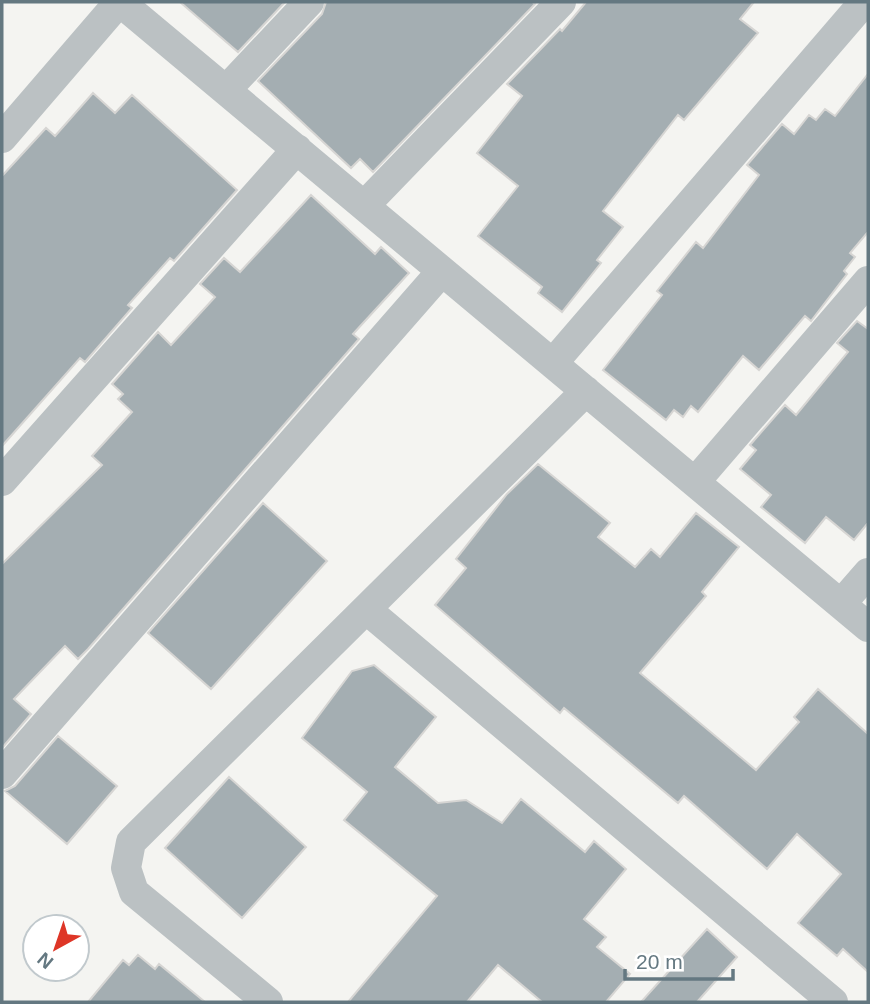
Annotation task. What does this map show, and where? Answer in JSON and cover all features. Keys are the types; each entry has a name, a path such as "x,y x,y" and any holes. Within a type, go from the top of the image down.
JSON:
{"street":[{"path":"2,138 120,2 868,627"},
{"path":"226,90 309,2"},
{"path":"364,206 561,2"},
{"path":"553,363 864,2"},
{"path":"2,481 297,149"},
{"path":"2,774 442,271"},
{"path":"695,482 868,281"},
{"path":"268,1002 134,892 126,868 131,842 586,391"},
{"path":"841,604 868,573"},
{"path":"367,610 833,1002"}],"building":[{"path":"180,2 285,2 238,52"},
{"path":"326,2 535,4 373,172 360,159 351,168 258,81 322,14"},
{"path":"586,2 754,2 740,19 758,33 684,120 678,115 603,211 623,227 597,260 601,263 562,312 538,293 542,287 478,236 518,186 477,153 522,96 507,84 560,29 562,31"},
{"path":"868,74 868,232 850,253 855,257 844,271 847,274 811,321 805,316 759,370 743,356 698,412 691,406 683,417 674,410 666,420 603,370 662,295 657,291 696,242 703,248 759,175 747,165 782,124 794,134 809,115 816,120 825,109 835,116"},
{"path":"93,93 115,113 132,95 237,190 174,261 170,258 128,305 132,308 85,362 80,358 2,446 2,176 46,128 55,136"},
{"path":"311,195 375,254 381,247 409,273 353,334 359,339 88,649 78,659 65,646 14,699 31,714 2,748 2,564 102,465 92,456 132,412 118,399 123,394 112,384 158,332 171,345 215,297 200,284 224,258 240,272"},
{"path":"857,321 868,329 868,523 854,540 826,517 805,543 761,507 771,495 740,469 756,450 750,445 785,405 796,415 848,352 837,343"},
{"path":"538,464 610,523 598,537 635,567 651,549 660,557 696,513 739,547 702,592 706,596 640,673 756,770 799,722 794,717 818,689 868,734 868,972 843,949 837,956 798,923 841,874 797,834 767,869 684,796 678,803 564,708 560,713 435,605 466,568 456,559 507,494"},
{"path":"263,503 327,561 211,689 148,633"},
{"path":"374,665 436,717 395,767 438,803 466,800 502,823 521,799 585,852 594,841 626,869 584,919 606,937 597,947 630,974 606,1002 542,1002 498,965 467,1002 348,1002 437,896 344,820 367,792 302,738 352,671"},
{"path":"58,736 117,786 67,844 5,791 15,786"},
{"path":"229,777 306,847 242,918 165,848"},
{"path":"707,929 737,957 697,1002 641,1002"},
{"path":"138,955 155,969 159,964 205,1002 88,1002 123,960 129,965"}]}
